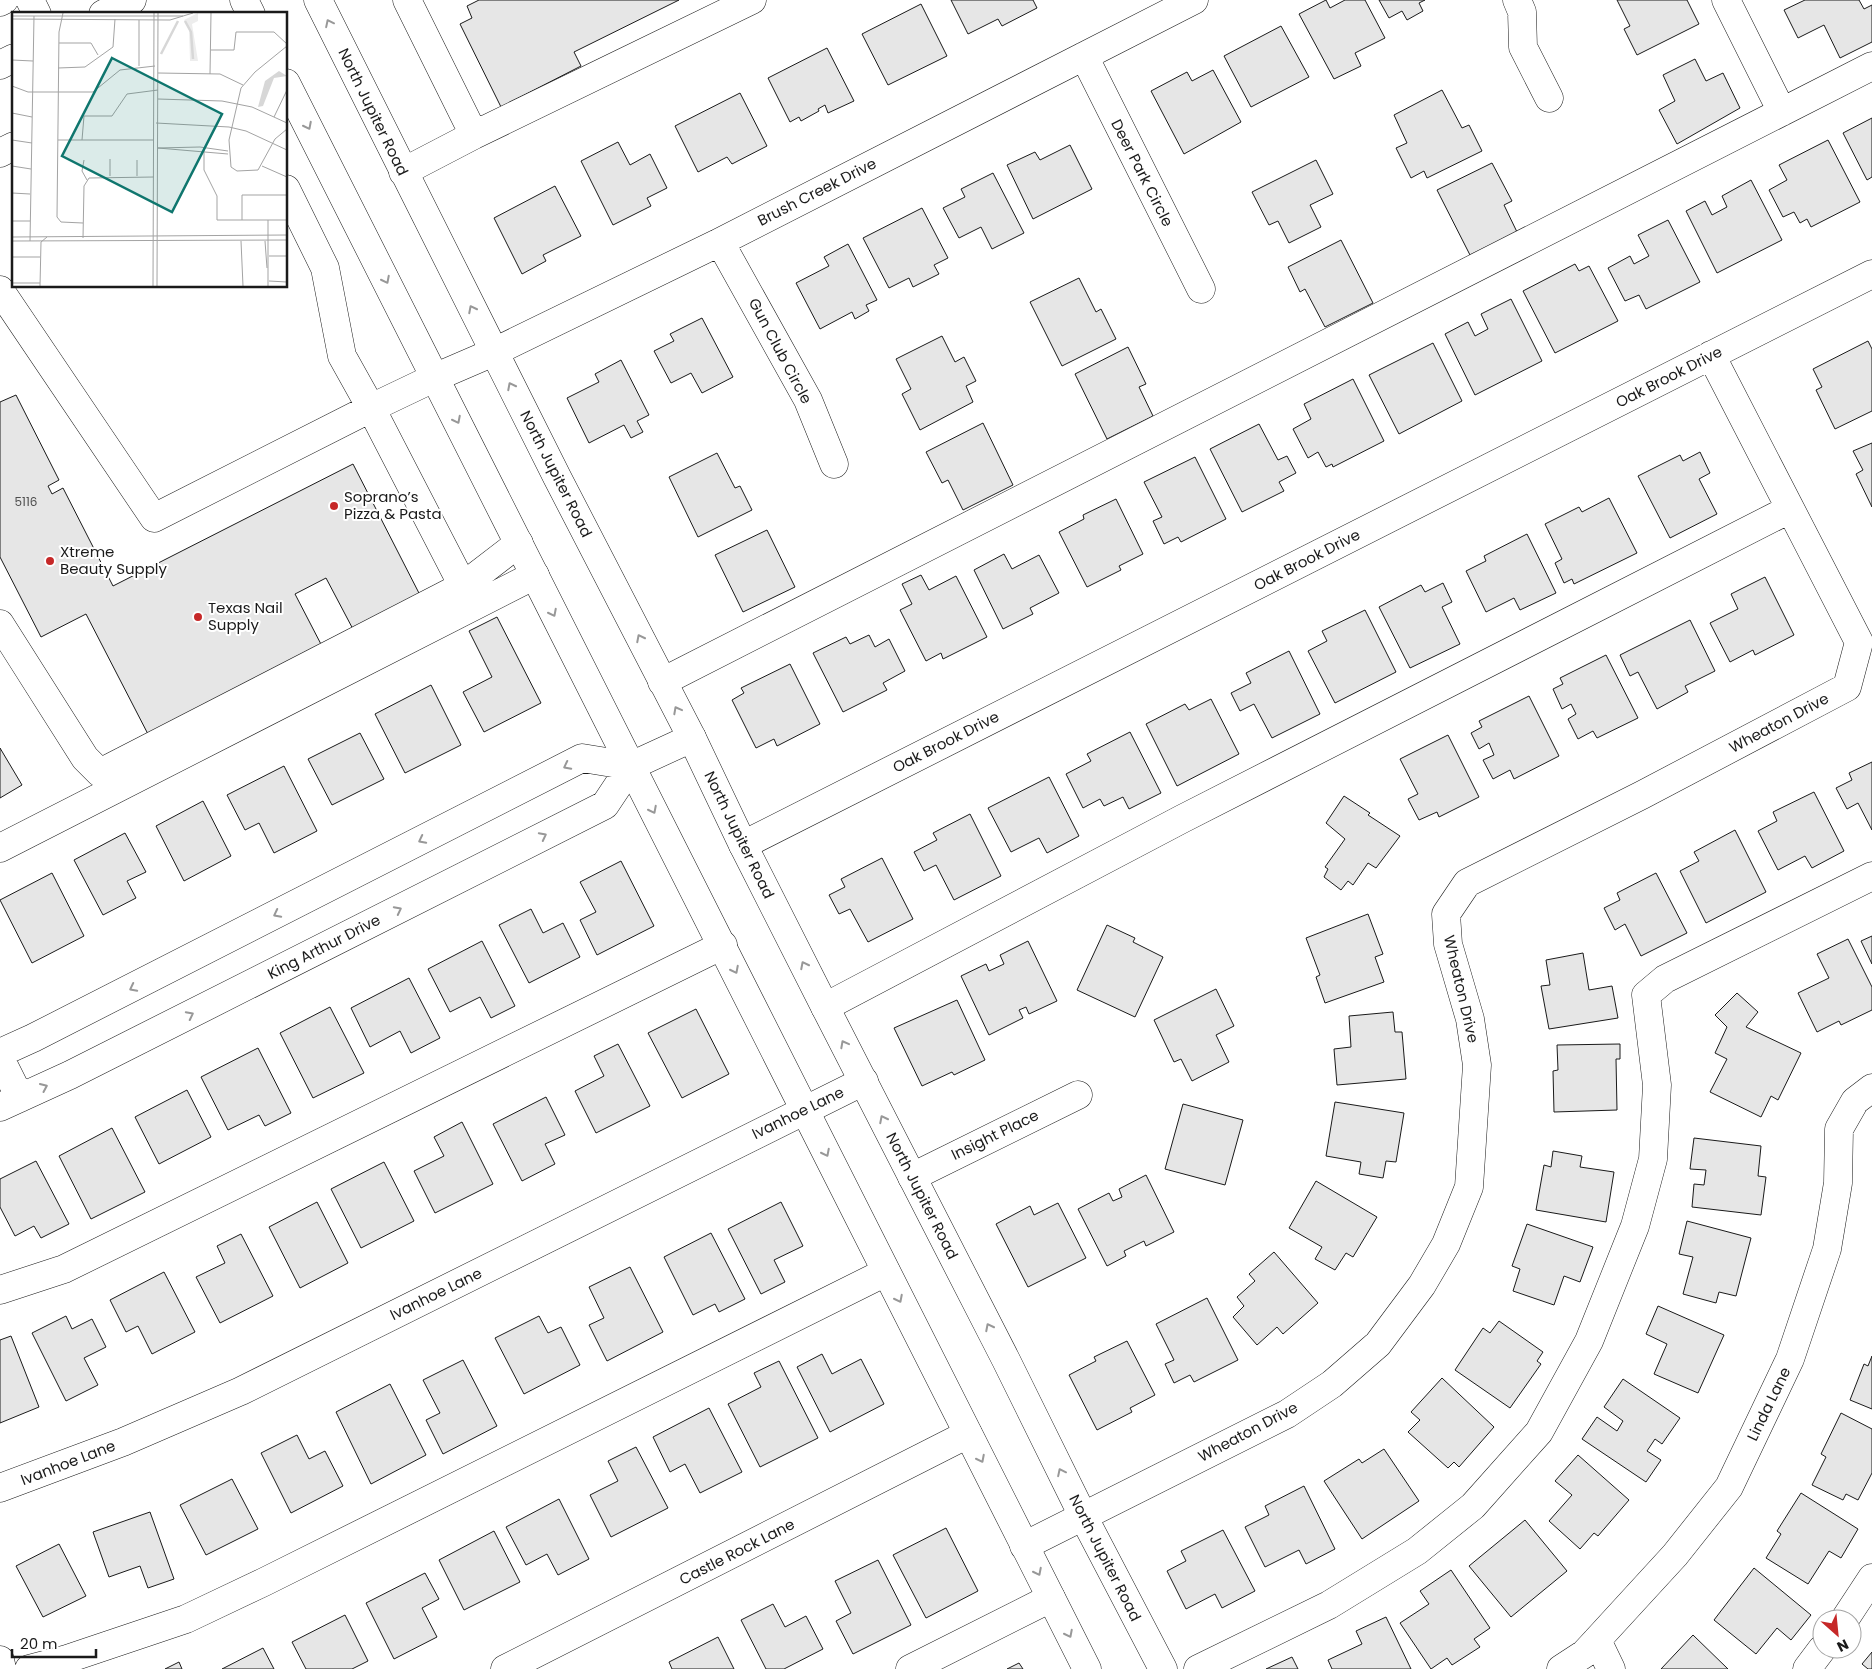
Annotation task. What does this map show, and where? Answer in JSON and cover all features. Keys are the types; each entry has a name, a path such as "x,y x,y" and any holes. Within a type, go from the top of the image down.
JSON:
{"street":[{"path":"0,2 4,0"},
{"path":"30,0 36,12"},
{"path":"108,12 132,0"},
{"path":"244,0 250,12"},
{"name":"North Jupiter Road","path":"318,0 494,352 692,738 742,844 864,1081 1083,1516 1163,1669"},
{"path":"407,0 474,135"},
{"path":"403,172 474,135 752,0"},
{"name":"Brush Creek Drive","path":"0,290 154,518 371,408 494,352 720,242 1194,0"},
{"path":"1517,0 1522,12 1523,48 1549,98"},
{"path":"1726,0 1782,112"},
{"name":"Deer Park Circle","path":"1084,56 1201,289"},
{"path":"0,65 12,59"},
{"path":"662,682 1872,66"},
{"path":"288,86 1087,1669"},
{"path":"0,153 12,147"},
{"path":"288,193 325,268 342,356 371,408 462,586"},
{"name":"Gun Club Circle","path":"720,242 808,400 834,464"},
{"name":"Oak Brook Drive","path":"742,844 1872,274"},
{"name":"Wheaton Drive","path":"1024,1546 1287,1414 1332,1384 1378,1344 1422,1285 1446,1244 1469,1187 1477,1065 1470,1019 1448,944 1446,914 1467,883 1642,796 1848,686 1858,642 1711,355"},
{"path":"825,1007 1182,819 1790,509"},
{"path":"0,624 85,758 100,773 462,586 519,543"},
{"path":"0,848 534,575"},
{"path":"0,1053 33,1038 582,758 631,766 692,738"},
{"name":"King Arthur Drive","path":"10,1102 70,1075 604,805 631,766"},
{"path":"1198,1669 1329,1605 1417,1551 1473,1506 1539,1432 1589,1341 1635,1226 1653,1159 1657,1085 1646,995 1665,980 1872,876"},
{"path":"0,1290 64,1269 722,945"},
{"path":"0,1058 10,1102"},
{"name":"Ivanhoe Lane","path":"0,1488 123,1442 241,1391 864,1081"},
{"name":"Linda Lane","path":"1561,1669 1584,1654 1676,1555 1729,1486 1790,1359 1826,1249 1838,1183 1838,1129 1855,1101 1872,1088"},
{"name":"Insight Place","path":"912,1176 1078,1094"},
{"path":"29,1669 67,1659 186,1619 273,1578 886,1272"},
{"name":"Castle Rock Lane","path":"506,1669 968,1434"},
{"path":"1852,1609 1872,1578"},
{"path":"910,1669 1052,1598"},
{"path":"1596,1640 1611,1669"},
{"path":"1806,1669 1814,1659"},
{"path":"0,1660 2,1669"}],"building":[{"path":"479,0 679,0 574,52 581,66 501,107 460,24 472,18 467,6"},
{"path":"951,0 1033,0 1037,8 1002,26 998,19 968,34"},
{"path":"1326,0 1330,8 1345,0 1365,0 1385,38 1355,53 1361,66 1334,79 1299,14"},
{"path":"1379,0 1425,0 1419,3 1423,11 1407,20 1402,11 1389,18"},
{"path":"1617,0 1687,0 1699,24 1637,55 1624,29 1630,26"},
{"path":"1805,0 1859,0 1864,9 1872,5 1872,42 1840,58 1824,25 1798,38 1784,10"},
{"path":"921,4 947,56 888,85 862,34"},
{"path":"1281,26 1309,77 1251,107 1224,56"},
{"path":"827,48 854,101 828,113 825,105 818,109 819,111 801,121 799,117 790,122 768,78"},
{"path":"1695,59 1706,81 1723,73 1740,108 1677,144 1659,110 1675,101 1663,75"},
{"path":"1213,70 1241,122 1184,154 1151,91 1187,72 1192,81"},
{"path":"1442,90 1462,128 1469,125 1482,151 1427,178 1424,171 1411,178 1396,148 1407,143 1394,115"},
{"path":"740,93 767,146 732,164 727,157 698,172 675,126"},
{"path":"1872,118 1872,177 1867,180 1843,133"},
{"path":"1828,140 1860,202 1811,227 1807,219 1800,223 1794,212 1783,217 1769,190 1787,180 1779,165"},
{"path":"618,142 630,165 650,154 667,188 647,198 651,206 613,225 581,161"},
{"path":"1070,145 1092,189 1033,219 1007,165 1035,152 1040,160"},
{"path":"1316,160 1333,194 1310,205 1321,227 1289,243 1278,221 1269,225 1252,192"},
{"path":"1492,163 1512,201 1504,205 1517,232 1470,255 1437,190"},
{"path":"993,173 1024,233 992,249 981,227 959,238 943,208 965,197 961,189"},
{"path":"1751,180 1782,240 1717,273 1686,211 1705,201 1712,215 1727,207 1722,196"},
{"path":"555,186 581,236 543,255 546,261 522,274 494,218"},
{"path":"922,208 948,258 934,265 939,274 913,287 909,278 889,288 863,238"},
{"path":"1668,220 1700,282 1646,309 1639,295 1625,301 1608,268 1630,256 1634,264 1649,256 1638,235"},
{"path":"1341,240 1373,303 1325,327 1305,289 1300,292 1288,267"},
{"path":"848,244 877,300 866,305 869,311 855,319 852,312 820,329 796,283 829,266 824,257"},
{"path":"1575,264 1579,271 1589,266 1618,321 1555,353 1523,291"},
{"path":"1079,278 1096,312 1101,309 1116,339 1062,366 1030,302"},
{"path":"1511,299 1542,361 1475,395 1445,334 1468,322 1475,336 1488,329 1481,314"},
{"path":"702,318 733,377 702,393 691,373 671,383 654,351 674,341 670,334"},
{"path":"942,336 955,362 964,357 976,381 966,386 973,402 920,430 902,394 911,389 896,359"},
{"path":"1868,341 1872,349 1872,411 1835,429 1816,390 1822,387 1813,369"},
{"path":"1433,343 1462,401 1399,434 1369,375"},
{"path":"1128,347 1146,384 1139,387 1153,416 1107,439 1075,374"},
{"path":"621,360 649,415 637,421 643,432 631,438 624,425 589,443 567,398 599,382 595,374"},
{"path":"1353,379 1384,441 1333,467 1332,464 1326,467 1318,452 1308,458 1293,429 1311,419 1304,404"},
{"path":"16,395 59,480 48,486 52,494 63,488 113,586 353,464 422,599 355,633 326,578 295,594 324,650 150,738 86,614 41,637 0,557 0,402"},
{"path":"983,423 1013,485 963,510 948,480 942,483 926,452"},
{"path":"1259,424 1278,460 1287,456 1296,473 1279,482 1284,491 1242,512 1210,449"},
{"path":"1872,443 1872,507 1856,474 1863,470 1853,451"},
{"path":"1700,452 1710,473 1699,479 1717,514 1670,538 1638,476 1680,455 1683,461"},
{"path":"717,453 735,488 740,486 752,510 698,537 669,477"},
{"path":"1195,457 1226,519 1181,542 1178,537 1164,544 1153,521 1162,517 1144,482"},
{"path":"1609,498 1637,553 1574,584 1572,579 1564,583 1555,563 1562,559 1545,524 1579,507 1582,512"},
{"path":"1116,499 1143,554 1119,566 1121,570 1087,587 1059,532 1084,519 1083,515"},
{"path":"767,530 795,587 743,612 715,555"},
{"path":"1527,534 1556,593 1520,610 1514,598 1486,612 1466,571 1486,561 1484,556"},
{"path":"1004,554 1012,569 1039,555 1059,593 1030,608 1033,614 1003,629 974,570"},
{"path":"921,575 929,590 956,576 987,637 943,659 941,653 926,661 900,610 912,604 902,584"},
{"path":"1765,577 1794,635 1755,655 1753,650 1730,662 1710,623 1738,609 1731,594"},
{"path":"1443,583 1452,602 1442,607 1460,644 1410,668 1379,607 1421,585 1425,592"},
{"path":"1365,610 1396,672 1335,703 1308,651 1327,641 1322,631"},
{"path":"497,617 541,703 484,732 463,692 492,677 469,631"},
{"path":"1690,620 1715,671 1685,686 1688,692 1657,709 1638,672 1630,676 1620,655"},
{"path":"869,635 875,647 889,639 905,671 883,683 887,690 843,712 813,653 846,637 850,644"},
{"path":"1289,651 1320,714 1272,738 1254,704 1240,711 1231,693 1251,683 1246,673"},
{"path":"1606,655 1638,718 1597,738 1593,731 1578,739 1568,719 1576,714 1571,704 1562,709 1553,689 1563,684 1560,678"},
{"path":"790,664 820,724 777,746 774,739 756,748 732,700 744,693 741,688"},
{"path":"431,685 461,745 405,773 375,714"},
{"path":"1529,696 1559,756 1514,779 1510,770 1493,779 1483,760 1494,755 1489,743 1479,749 1471,733 1482,727 1479,721"},
{"path":"1211,699 1239,754 1177,786 1146,724 1185,704 1189,710"},
{"path":"1130,732 1161,793 1129,809 1123,797 1104,806 1100,799 1083,808 1066,774 1091,761 1087,754"},
{"path":"360,733 384,779 332,805 308,759"},
{"path":"1448,735 1479,797 1439,817 1437,812 1419,820 1408,799 1418,794 1400,759"},
{"path":"0,748 22,785 0,798"},
{"path":"1872,762 1872,830 1858,803 1847,809 1836,788 1852,780 1849,773"},
{"path":"284,766 317,831 274,853 259,823 245,830 227,795"},
{"path":"1049,777 1079,836 1047,853 1039,838 1011,852 988,808"},
{"path":"1814,792 1844,851 1812,868 1805,856 1778,870 1758,831 1777,821 1773,812"},
{"path":"1344,796 1370,813 1368,815 1400,836 1376,868 1368,863 1353,885 1348,881 1341,890 1324,877 1328,869 1325,867 1345,839 1326,823"},
{"path":"203,801 231,856 184,881 156,826"},
{"path":"970,814 1001,876 954,900 936,865 924,871 914,852 937,840 933,833"},
{"path":"1735,830 1766,892 1706,923 1680,871 1699,861 1694,852"},
{"path":"125,833 146,872 127,881 136,898 103,915 74,860"},
{"path":"882,858 913,919 868,942 850,909 839,914 829,895 845,887 841,879"},
{"path":"621,861 654,926 597,955 580,920 596,912 580,882"},
{"path":"52,873 84,936 32,963 0,900"},
{"path":"1656,873 1687,933 1641,956 1625,924 1615,930 1604,908 1620,900 1617,893"},
{"path":"531,909 543,933 563,923 580,957 529,983 499,925"},
{"path":"1368,914 1383,954 1375,957 1384,982 1325,1003 1316,977 1320,975 1306,938"},
{"path":"1107,925 1135,938 1133,942 1163,957 1135,1017 1077,990"},
{"path":"1872,936 1872,964 1861,941"},
{"path":"1848,939 1872,987 1872,1010 1841,1025 1839,1021 1817,1032 1798,993 1829,978 1817,954"},
{"path":"482,941 515,1006 491,1018 480,997 450,1012 428,969"},
{"path":"1028,941 1057,1001 1029,1014 1026,1007 1019,1010 1023,1018 989,1035 961,976 986,964 989,971 1004,964 1000,955"},
{"path":"1583,953 1589,990 1612,986 1618,1018 1549,1029 1541,986 1550,985 1546,960"},
{"path":"409,978 440,1038 411,1053 400,1031 370,1047 351,1008"},
{"path":"1216,989 1234,1026 1216,1035 1229,1062 1192,1081 1181,1059 1174,1062 1154,1020"},
{"path":"1737,993 1758,1012 1746,1027 1801,1053 1778,1100 1771,1096 1761,1117 1710,1092 1727,1059 1715,1053 1727,1027 1715,1015"},
{"path":"957,1000 985,1060 954,1075 952,1072 922,1086 894,1028"},
{"path":"330,1007 364,1073 313,1098 280,1033"},
{"path":"696,1009 729,1074 682,1098 648,1033"},
{"path":"1393,1012 1395,1032 1402,1032 1406,1079 1337,1085 1334,1049 1351,1047 1349,1016"},
{"path":"618,1044 650,1106 596,1133 575,1091 604,1076 594,1056"},
{"path":"1620,1044 1620,1059 1616,1059 1617,1110 1554,1112 1553,1071 1558,1070 1557,1045"},
{"path":"258,1048 291,1113 265,1126 259,1115 228,1130 201,1077"},
{"path":"187,1090 211,1137 159,1164 135,1117"},
{"path":"546,1097 565,1135 545,1144 555,1164 522,1181 493,1124"},
{"path":"1335,1102 1404,1113 1396,1162 1386,1161 1383,1178 1359,1174 1361,1162 1326,1156"},
{"path":"1183,1104 1243,1120 1225,1185 1165,1169"},
{"path":"462,1122 493,1184 435,1213 414,1171 444,1156 434,1137"},
{"path":"112,1128 145,1192 91,1219 59,1156"},
{"path":"1694,1138 1761,1146 1758,1176 1766,1177 1761,1215 1692,1207 1694,1184 1704,1185 1706,1170 1690,1169"},
{"path":"1553,1151 1582,1156 1580,1167 1614,1172 1606,1222 1536,1210 1544,1165 1551,1167"},
{"path":"36,1161 69,1224 41,1238 34,1226 15,1236 0,1207 0,1179"},
{"path":"384,1162 414,1221 361,1248 331,1189"},
{"path":"1146,1175 1174,1232 1146,1246 1144,1241 1124,1251 1126,1256 1107,1266 1078,1209 1109,1193 1113,1201 1122,1197 1119,1189"},
{"path":"1316,1181 1377,1217 1353,1257 1346,1253 1335,1270 1315,1259 1322,1247 1289,1228"},
{"path":"317,1202 348,1263 300,1288 269,1227"},
{"path":"781,1202 803,1246 774,1260 785,1282 761,1294 728,1229"},
{"path":"1058,1203 1086,1258 1028,1287 996,1224 1030,1206 1034,1215"},
{"path":"1687,1221 1751,1238 1736,1296 1719,1292 1716,1303 1683,1294 1693,1257 1679,1254"},
{"path":"1527,1224 1593,1247 1580,1282 1564,1276 1554,1305 1513,1291 1520,1269 1512,1266"},
{"path":"711,1233 745,1299 719,1312 715,1304 693,1315 664,1257"},
{"path":"241,1234 273,1296 220,1323 196,1277 225,1263 217,1246"},
{"path":"1274,1252 1318,1303 1283,1334 1277,1327 1257,1345 1233,1317 1244,1306 1237,1297 1255,1281 1249,1274"},
{"path":"630,1267 663,1332 607,1361 589,1325 604,1318 589,1287"},
{"path":"164,1272 195,1332 152,1354 138,1326 126,1332 110,1300"},
{"path":"1207,1298 1238,1360 1194,1382 1190,1375 1174,1383 1165,1364 1174,1360 1156,1324"},
{"path":"1658,1306 1724,1335 1698,1393 1654,1374 1667,1344 1646,1334"},
{"path":"66,1316 72,1329 92,1319 106,1347 84,1358 98,1385 66,1401 32,1333"},
{"path":"539,1316 548,1333 561,1327 580,1365 524,1394 495,1338"},
{"path":"1499,1321 1543,1352 1537,1361 1541,1364 1510,1408 1455,1370 1483,1328 1490,1333"},
{"path":"11,1336 39,1407 0,1423 0,1340"},
{"path":"1127,1341 1155,1395 1130,1408 1132,1412 1097,1430 1069,1375 1096,1361 1094,1357"},
{"path":"822,1354 832,1374 861,1359 884,1404 830,1432 797,1367"},
{"path":"1872,1356 1872,1409 1850,1400 1864,1364 1868,1366"},
{"path":"463,1360 497,1426 443,1454 426,1420 440,1413 423,1380"},
{"path":"779,1361 818,1438 760,1467 728,1404 761,1387 754,1373"},
{"path":"1442,1378 1494,1427 1459,1467 1454,1462 1448,1468 1408,1432 1420,1420 1411,1412"},
{"path":"1623,1379 1680,1418 1662,1444 1655,1439 1647,1451 1661,1460 1646,1482 1582,1439 1597,1417 1617,1431 1623,1421 1604,1407"},
{"path":"390,1384 426,1455 371,1484 336,1412"},
{"path":"709,1408 742,1472 700,1493 685,1464 670,1472 653,1437"},
{"path":"1841,1413 1872,1429 1872,1473 1858,1500 1846,1494 1843,1500 1812,1485 1826,1457 1821,1454"},
{"path":"297,1435 309,1459 325,1451 343,1486 291,1513 261,1453"},
{"path":"636,1447 668,1508 611,1537 590,1495 618,1481 608,1461"},
{"path":"1384,1449 1419,1501 1362,1539 1324,1481 1359,1459 1362,1463"},
{"path":"1578,1455 1629,1500 1598,1536 1594,1533 1580,1549 1549,1521 1572,1495 1555,1481"},
{"path":"232,1479 258,1529 206,1555 180,1505"},
{"path":"1304,1486 1335,1549 1306,1564 1299,1550 1265,1567 1245,1527 1269,1515 1265,1506"},
{"path":"1801,1493 1858,1529 1841,1558 1829,1551 1808,1584 1766,1558 1781,1534 1777,1531"},
{"path":"559,1499 589,1559 558,1575 547,1554 526,1565 506,1527"},
{"path":"150,1512 174,1579 148,1588 140,1566 109,1577 93,1532"},
{"path":"1525,1520 1567,1571 1511,1617 1469,1566"},
{"path":"946,1528 978,1591 926,1618 893,1555"},
{"path":"1223,1530 1255,1591 1222,1608 1215,1594 1186,1609 1167,1571 1186,1561 1181,1551"},
{"path":"494,1531 520,1582 464,1610 439,1560"},
{"path":"59,1544 86,1596 43,1617 16,1566"},
{"path":"878,1560 911,1625 853,1654 836,1621 851,1613 835,1581"},
{"path":"1754,1568 1811,1615 1791,1640 1777,1628 1756,1654 1714,1620"},
{"path":"1451,1570 1490,1628 1474,1639 1480,1647 1452,1665 1447,1658 1431,1669 1400,1623 1429,1604 1420,1591"},
{"path":"425,1573 439,1599 422,1608 437,1637 394,1659 366,1603"},
{"path":"773,1604 785,1627 806,1616 823,1649 784,1669 766,1669 741,1620"},
{"path":"345,1615 368,1661 352,1669 306,1669 292,1642"},
{"path":"1386,1617 1411,1669 1332,1669 1328,1660 1362,1644 1356,1631"},
{"path":"1693,1635 1728,1669 1661,1669"},
{"path":"718,1637 734,1669 672,1669 669,1662"},
{"path":"263,1648 274,1669 222,1669"},
{"path":"1872,1652 1872,1669 1868,1669 1862,1664"},
{"path":"1292,1657 1298,1669 1266,1669"},
{"path":"179,1662 182,1669 165,1669"},
{"path":"1019,1663 1023,1669 1007,1669"}],"place":[{"name":"Soprano’s Pizza & Pasta","path":"334,506"},
{"name":"Xtreme Beauty Supply","path":"50,561"},
{"name":"Texas Nail Supply","path":"198,617"}]}
